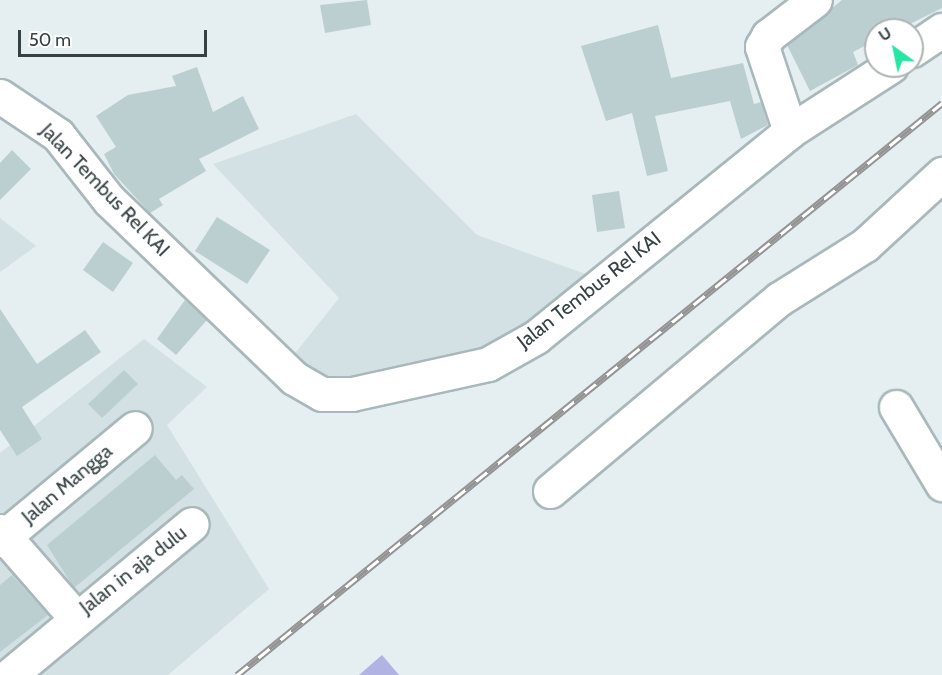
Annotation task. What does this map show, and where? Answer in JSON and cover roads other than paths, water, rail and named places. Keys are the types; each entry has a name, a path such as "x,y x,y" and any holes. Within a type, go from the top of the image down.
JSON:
{"street":[{"path":"790,132 762,47 768,36 815,0"},
{"path":"924,42 942,30"},
{"name":"Jalan Tembus Rel KAI","path":"0,96 58,135 110,200 294,378 322,394 352,394 436,379 488,364 536,337 790,132 873,78"},
{"path":"550,491 779,299 865,245 942,174"},
{"path":"896,407 942,484"},
{"name":"Jalan Mangga","path":"1,536 135,428"},
{"name":"Jalan in aja dulu","path":"10,675 75,617 192,524"},
{"path":"1,536 75,617"}],"railway":[{"path":"237,675 942,103"}]}
